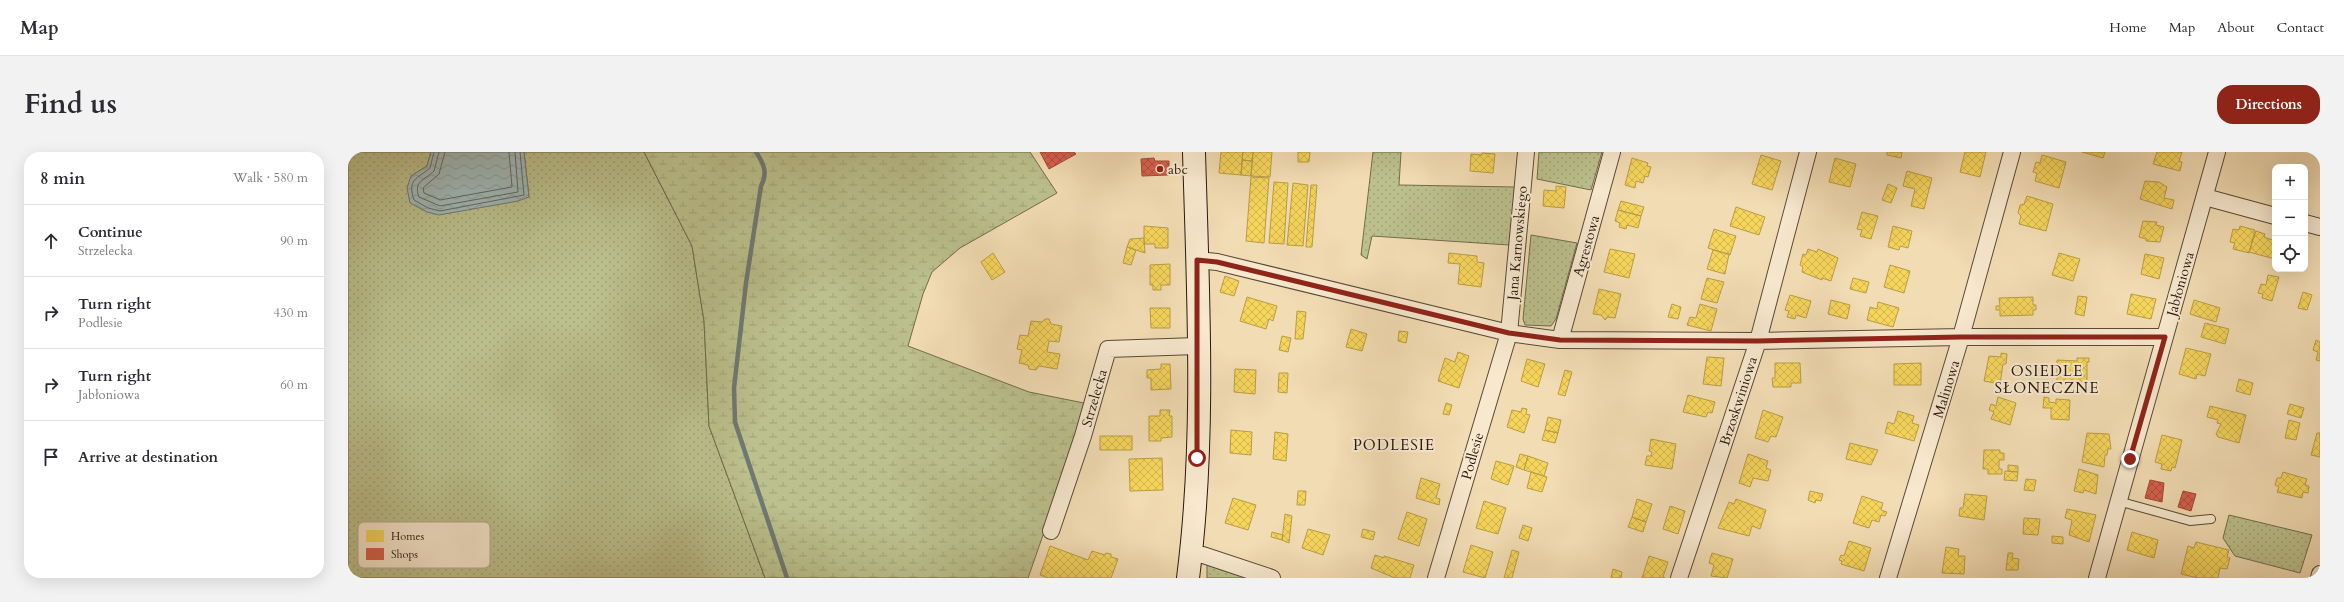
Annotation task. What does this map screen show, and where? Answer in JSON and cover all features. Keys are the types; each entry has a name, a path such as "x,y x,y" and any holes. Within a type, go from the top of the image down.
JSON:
{"street":[{"path":"1188,578 1191,555 1197,458 1197,260 1194,152"},
{"name":"Jana Karnowskiego","path":"1509,333 1526,152"},
{"name":"Agrestowa","path":"1560,340 1612,152"},
{"name":"Brzoskwiniowa","path":"1679,578 1758,341 1808,152"},
{"name":"Malinowa","path":"1888,578 1961,337 2012,152"},
{"name":"Jabłoniowa","path":"2096,578 2217,152"},
{"path":"2204,197 2272,215"},
{"path":"2308,225 2320,227"},
{"path":"1197,260 1217,262 1509,333 1560,340 1758,341 1961,337 2165,337"},
{"name":"Podlesie","path":"1436,578 1509,333"},
{"name":"Strzelecka","path":"1051,531 1083,436 1108,348 1197,346"},
{"path":"1191,555 1203,555 1272,578"},
{"path":"2319,578 2320,574"}],"lane":[{"path":"2118,501 2190,521 2211,519"}],"green space":[{"path":"348,152 431,152 427,166 411,176 529,197 524,152 644,152 692,246 704,321 709,426 765,578 348,578"},
{"path":"644,152 1030,152 1057,193 960,248 932,272 923,294 908,346 1029,392 1089,404 1028,578 765,578 709,426 704,321 692,246"},
{"path":"1373,152 1401,152 1399,185 1515,187 1509,245 1372,236 1367,259 1361,255"},
{"path":"1539,152 1602,152 1591,190 1537,179"},
{"path":"1531,235 1577,243 1556,319 1551,326 1525,325 1523,319"},
{"path":"2229,515 2312,535 2300,573 2235,556 2223,538"},
{"path":"1207,563 1259,578 1207,578"}],"water":[{"path":"431,152 524,152 529,197 518,201 439,215 427,212 410,203 407,188 411,176 427,166"}],"building: Homes":[{"path":"1221,152 1243,152 1241,175 1219,173"},
{"path":"1243,152 1253,152 1252,161 1242,160"},
{"path":"1253,152 1272,152 1270,177 1251,176"},
{"path":"1298,152 1310,152 1309,162 1298,162"},
{"path":"1887,152 1902,152 1901,158 1887,155"},
{"path":"1965,152 1986,152 1980,177 1960,172"},
{"path":"2082,152 2105,152 2103,158"},
{"path":"2157,152 2182,152 2179,161 2182,162 2180,171 2153,164"},
{"path":"1482,153 1495,154 1493,173 1470,171 1471,154 1482,155"},
{"path":"1761,155 1781,161 1772,190 1752,184"},
{"path":"2042,155 2066,162 2059,188 2035,181 2037,173 2033,172 2036,162 2040,163"},
{"path":"1632,158 1648,163 1647,166 1651,167 1648,177 1645,176 1643,183 1636,181 1635,188 1625,185"},
{"path":"1835,158 1856,164 1850,187 1829,182"},
{"path":"1242,160 1252,161 1251,176 1241,175"},
{"path":"1907,171 1932,178 1924,209 1911,206 1915,189 1903,186"},
{"path":"1251,177 1269,178 1264,243 1246,241"},
{"path":"2145,181 2159,182 2167,187 2164,198 2174,200 2172,209 2140,199"},
{"path":"1274,182 1288,183 1284,244 1269,243"},
{"path":"1293,183 1308,185 1303,246 1287,245"},
{"path":"1888,184 1897,188 1891,203 1882,200"},
{"path":"1311,185 1317,185 1312,247 1306,247"},
{"path":"1556,186 1566,187 1564,208 1543,206 1544,190 1556,191"},
{"path":"2027,196 2053,204 2046,231 2019,224 2021,216 2018,213 2020,205 2024,204"},
{"path":"1621,201 1644,207 1641,216 1618,210"},
{"path":"1736,207 1765,217 1759,235 1730,226"},
{"path":"1618,210 1641,216 1638,228 1627,225 1626,229 1619,227 1620,223 1615,221"},
{"path":"1862,212 1878,216 1871,239 1860,236 1862,230 1857,229"},
{"path":"2143,221 2157,222 2156,225 2164,227 2160,242 2146,241 2146,239 2139,237"},
{"path":"1144,226 1168,228 1168,248 1155,248 1155,244 1144,244"},
{"path":"1893,226 1912,231 1908,248 1900,246 1899,250 1888,247"},
{"path":"2240,226 2255,230 2249,253 2233,249 2235,243 2230,242 2233,229 2239,230"},
{"path":"1714,229 1736,236 1730,255 1708,248"},
{"path":"2256,231 2265,234 2264,237 2272,240 2272,258 2249,252"},
{"path":"1144,238 1145,253 1127,247 1130,239"},
{"path":"1127,247 1136,250 1131,265 1123,263"},
{"path":"1610,249 1635,254 1629,278 1604,272"},
{"path":"1808,249 1817,252 1818,249 1838,258 1831,281 1822,278 1822,280 1802,272 1803,267 1800,265 1803,254 1806,255"},
{"path":"1713,250 1729,254 1725,274 1707,269"},
{"path":"993,253 1005,272 992,280 981,262"},
{"path":"1449,253 1477,256 1477,262 1484,263 1481,287 1458,284 1460,264 1448,263"},
{"path":"2059,253 2080,259 2073,281 2052,275"},
{"path":"2145,254 2164,258 2159,279 2141,274"},
{"path":"1170,264 1170,285 1161,285 1161,290 1153,290 1153,285 1150,285 1150,265"},
{"path":"1890,265 1910,271 1904,293 1884,287"},
{"path":"2268,275 2279,277 2272,301 2262,298 2263,294 2258,293 2261,284 2266,285"},
{"path":"1225,276 1239,281 1234,296 1220,292"},
{"path":"1707,278 1724,282 1717,303 1701,299"},
{"path":"1853,278 1869,282 1866,293 1850,289"},
{"path":"1599,289 1621,294 1615,318 1608,317 1605,320 1601,315 1593,314"},
{"path":"2303,292 2312,295 2307,310 2298,308"},
{"path":"2131,294 2156,299 2151,319 2127,314"},
{"path":"1790,295 1811,301 1806,318 1796,315 1795,319 1787,317 1789,311 1785,310"},
{"path":"2078,296 2087,297 2084,316 2075,314"},
{"path":"1247,297 1277,306 1273,321 1269,319 1266,329 1240,321"},
{"path":"2033,297 2033,305 2036,305 2036,310 2033,310 2033,315 2000,316 2000,310 1996,310 1996,306 2000,306 1999,298"},
{"path":"1831,300 1850,305 1847,319 1828,314"},
{"path":"2194,300 2220,308 2216,322 2190,314"},
{"path":"1878,302 1899,308 1893,327 1867,320 1870,307 1877,309"},
{"path":"1672,304 1681,307 1678,319 1668,317"},
{"path":"1700,304 1717,309 1711,331 1687,325 1690,317 1696,318"},
{"path":"1150,308 1170,308 1170,328 1151,328"},
{"path":"1297,311 1306,312 1303,339 1295,339"},
{"path":"1045,319 1049,319 1051,324 1062,326 1059,342 1049,341 1047,352 1060,354 1057,369 1039,366 1036,370 1029,369 1028,365 1019,363 1022,350 1017,349 1020,335 1028,336 1031,321 1042,322"},
{"path":"2205,323 2229,329 2225,344 2201,337"},
{"path":"1351,329 1367,334 1362,351 1346,347"},
{"path":"1399,331 1408,332 1406,343 1398,341"},
{"path":"1282,336 1291,338 1288,352 1279,350"},
{"path":"2316,340 2320,342 2320,361 2316,360 2318,352 2313,350"},
{"path":"2186,348 2211,354 2205,376 2197,374 2196,379 2179,374"},
{"path":"1458,352 1469,356 1459,388 1438,381 1445,358 1455,362"},
{"path":"2001,353 2007,354 2006,364 2003,364 2000,384 1984,381 1989,356 2001,357"},
{"path":"1707,357 1724,358 1721,386 1703,384"},
{"path":"2077,358 2089,358 2089,362 2087,362 2087,382 2057,382 2057,360 2077,361"},
{"path":"1527,359 1545,364 1538,387 1521,381"},
{"path":"1775,363 1800,363 1801,383 1791,383 1791,387 1773,387 1772,378 1775,378"},
{"path":"1921,363 1921,385 1894,385 1894,364"},
{"path":"1161,364 1170,364 1171,389 1151,390 1151,378 1147,378 1147,370 1161,369"},
{"path":"1235,369 1256,370 1255,394 1234,392"},
{"path":"1565,370 1572,372 1565,396 1558,394"},
{"path":"1279,373 1288,373 1287,393 1278,392"},
{"path":"2239,379 2253,383 2250,395 2236,391"},
{"path":"1688,395 1715,402 1712,413 1708,412 1706,417 1683,412"},
{"path":"1998,397 2016,403 2010,425 1991,419 1994,412 1989,410 1991,404 1996,406"},
{"path":"2044,397 2049,398 2049,402 2056,403 2056,399 2070,400 2069,420 2051,419 2051,408 2043,408"},
{"path":"1446,403 1452,405 1449,415 1443,414"},
{"path":"2290,404 2304,408 2301,418 2287,414"},
{"path":"2210,406 2246,415 2239,443 2218,437 2216,434 2221,424 2217,423 2218,420 2207,417"},
{"path":"1522,408 1527,409 1526,414 1530,415 1524,433 1507,427 1512,410 1521,412"},
{"path":"1160,410 1170,410 1169,416 1172,416 1172,437 1161,438 1161,441 1149,441 1149,416 1160,416"},
{"path":"1763,410 1783,417 1776,437 1771,436 1768,442 1755,438"},
{"path":"1898,411 1914,416 1912,423 1919,425 1914,441 1885,433 1888,422 1894,424"},
{"path":"1548,417 1561,420 1558,433 1545,430"},
{"path":"2289,420 2300,423 2296,440 2285,438"},
{"path":"1231,430 1252,432 1251,455 1230,453"},
{"path":"1545,430 1558,433 1555,443 1542,440"},
{"path":"1275,432 1288,434 1286,461 1273,459"},
{"path":"2087,433 2109,434 2111,449 2108,449 2107,455 2105,455 2104,467 2082,462"},
{"path":"2317,433 2320,433 2320,457 2311,455"},
{"path":"2162,435 2182,440 2175,468 2172,467 2171,471 2161,469 2162,464 2155,462"},
{"path":"1100,436 1132,436 1132,450 1100,450"},
{"path":"1651,439 1676,444 1672,469 1645,465 1647,456 1651,456 1652,452 1649,451"},
{"path":"1850,443 1878,450 1871,465 1846,459"},
{"path":"1984,450 2000,450 2000,453 2004,453 2004,460 1999,460 1999,469 2002,469 2002,474 1988,474 1988,469 1983,469"},
{"path":"1520,454 1528,456 1524,470 1516,467"},
{"path":"1748,454 1768,461 1766,468 1771,470 1768,481 1753,478 1750,487 1739,483"},
{"path":"1528,456 1548,463 1544,476 1524,470"},
{"path":"1162,458 1163,490 1130,491 1129,459"},
{"path":"1496,461 1514,466 1508,485 1491,479"},
{"path":"2008,465 2018,466 2018,472 2008,471"},
{"path":"2079,469 2098,475 2096,494 2084,490 2083,493 2074,491"},
{"path":"2005,471 2018,472 2017,481 2004,480"},
{"path":"1531,472 1547,477 1542,492 1527,488"},
{"path":"2283,472 2307,479 2305,485 2309,486 2308,493 2303,492 2302,498 2277,492 2279,487 2275,485 2277,478 2281,478"},
{"path":"1421,478 1440,484 1436,498 1440,499 1439,505 1416,498"},
{"path":"2026,479 2036,480 2034,491 2024,490"},
{"path":"1298,491 1306,491 1305,505 1297,505"},
{"path":"1810,491 1823,494 1821,501 1816,500 1815,503 1808,500"},
{"path":"1965,494 1987,496 1984,520 1959,516 1960,508 1963,508"},
{"path":"1862,496 1883,503 1881,510 1887,512 1885,516 1881,515 1879,522 1872,520 1869,528 1853,523"},
{"path":"1233,498 1256,505 1248,530 1225,523"},
{"path":"1637,499 1652,504 1646,522 1632,517"},
{"path":"1736,499 1766,510 1760,529 1752,526 1749,536 1718,528 1729,502 1734,504"},
{"path":"1484,501 1506,508 1498,534 1476,528"},
{"path":"1670,506 1685,511 1678,534 1663,529"},
{"path":"2067,509 2096,515 2089,542 2069,535 2072,520 2065,518"},
{"path":"1407,512 1427,519 1419,546 1398,539"},
{"path":"1285,514 1292,516 1289,543 1282,540"},
{"path":"1632,517 1646,522 1643,532 1628,527"},
{"path":"2024,518 2040,519 2038,535 2023,534"},
{"path":"1523,525 1532,528 1528,541 1519,538"},
{"path":"1308,529 1330,535 1323,555 1302,548"},
{"path":"1363,529 1375,532 1373,540 1361,537"},
{"path":"1272,532 1283,535 1282,540 1271,537"},
{"path":"2132,532 2158,540 2154,558 2127,550"},
{"path":"2052,536 2063,537 2063,544 2052,543"},
{"path":"1849,541 1871,548 1864,571 1841,564 1842,561 1839,560 1841,555 1844,556"},
{"path":"2196,542 2229,550 2227,557 2230,558 2227,569 2220,568 2218,578 2198,578 2181,574 2188,546 2194,548"},
{"path":"1471,545 1493,552 1485,578 1463,572"},
{"path":"1050,546 1088,560 1092,551 1105,555 1106,553 1111,554 1111,557 1118,559 1111,578 1048,578 1040,575"},
{"path":"1946,547 1959,549 1958,556 1965,556 1964,574 1942,573"},
{"path":"1512,550 1519,552 1512,578 1504,578"},
{"path":"1712,553 1733,559 1727,578 1711,576 1714,565 1709,563"},
{"path":"2008,553 2013,553 2012,558 2019,559 2018,570 2006,570"},
{"path":"1375,555 1384,558 1384,556 1414,565 1410,578 1395,578 1371,568"},
{"path":"1649,556 1668,562 1663,577 1665,578 1642,578"},
{"path":"1613,569 1622,572 1621,578 1611,578"}],"building: Shops":[{"path":"1040,152 1074,152 1076,154 1049,169"},
{"path":"1154,158 1155,161 1169,161 1169,175 1142,176 1141,159"},
{"path":"2150,480 2164,483 2162,502 2145,498"},
{"path":"2183,491 2196,494 2191,511 2178,507"}],"waterway":[{"path":"756,152 763,165 765,173 761,186 746,283 734,388 735,422 787,578"}],"place":[{"name":"abc","path":"1160,169"}],"district":[{"name":"OSIEDLE SŁONECZNE","path":"2047,380"},
{"name":"PODLESIE","path":"1394,445"}],"route":[{"path":"1197,458 1197,260 1217,262 1509,333 1560,340 1758,341 1961,337 2165,337 2130,459"}]}
